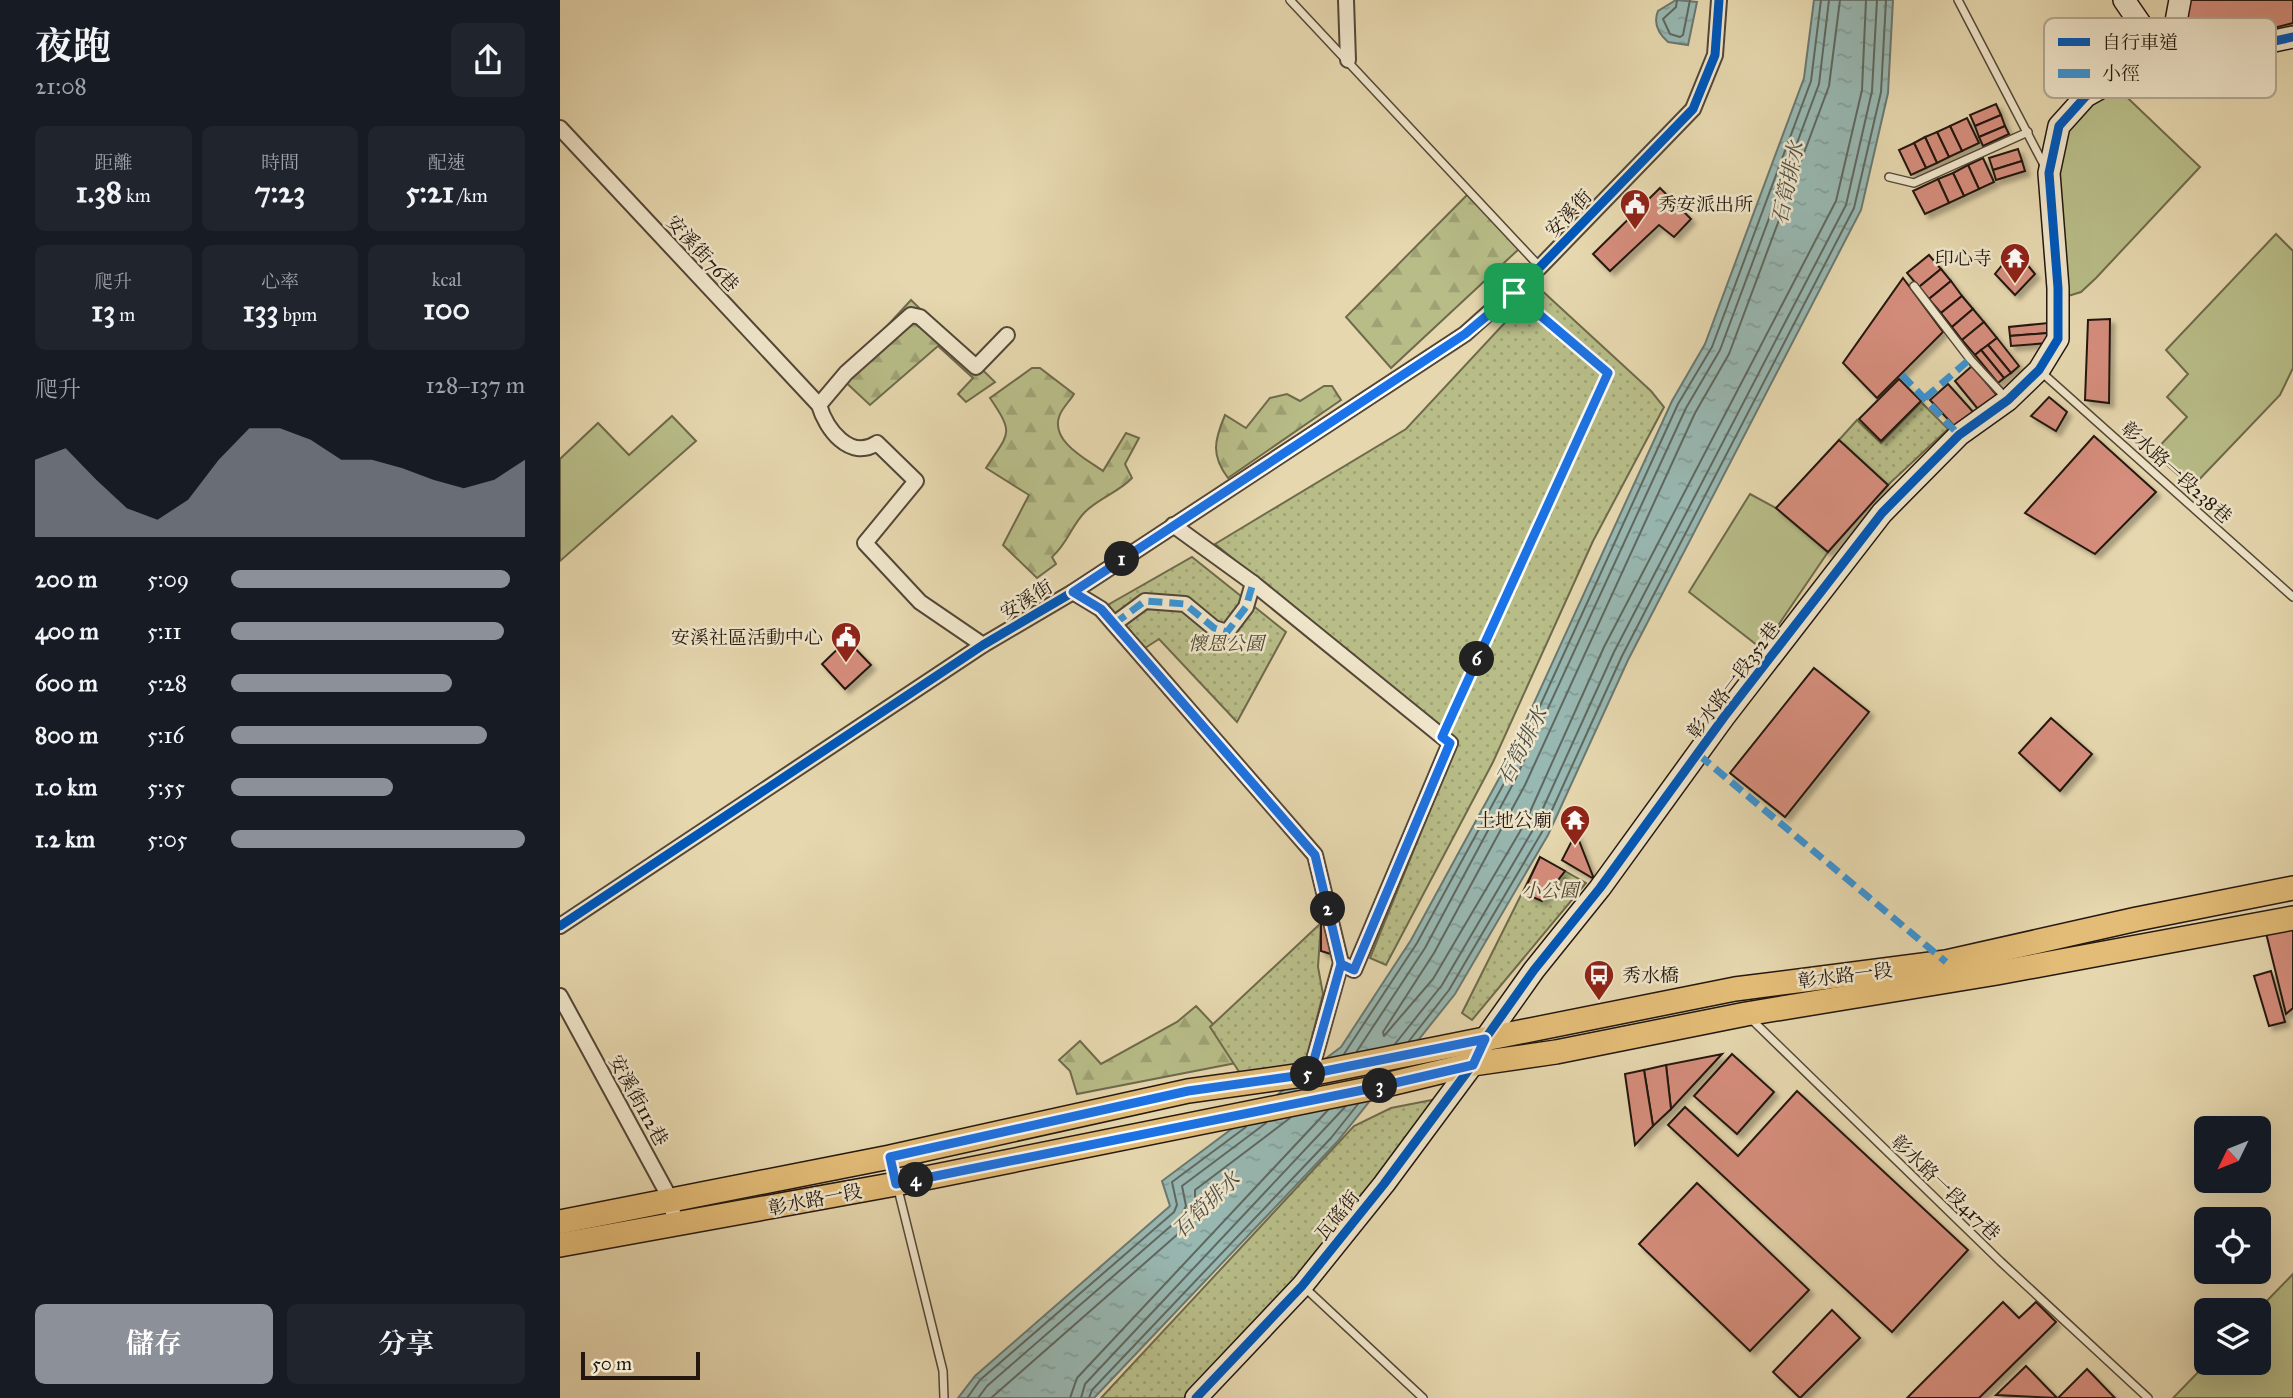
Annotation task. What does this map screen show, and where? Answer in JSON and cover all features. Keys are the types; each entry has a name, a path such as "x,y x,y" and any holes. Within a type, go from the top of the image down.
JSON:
{"main road":[{"name":"彰水路一段","path":"560,1222 890,1157 1188,1091 1310,1074 1735,989 1946,962 2137,919 2293,888"},
{"name":"彰水路一段","path":"560,1245 896,1184 1373,1088 1473,1065 2293,918"}],"street":[{"path":"1346,0 1348,60"},
{"name":"安溪街","path":"560,926 983,645 1073,592 1454,342 1514,293 1693,109 1715,55 1720,0"},
{"path":"2124,0 2136,18"},
{"path":"2177,18 2180,0"},
{"name":"彰水路一段352巷","path":"1485,1039 1534,970 1600,888 1724,717 1882,513 1959,435 2008,400 2039,370 2058,339 2058,288 2049,173 2059,126 2084,98"},
{"name":"安溪街76巷","path":"560,128 818,405 830,430 842,442 861,448 877,443 916,481 866,543 871,552 920,602 983,645"},
{"path":"818,405 846,373 911,315 920,317 976,367 1007,335"},
{"path":"1173,525 1253,583 1450,743 1354,970 1341,964"},
{"path":"1114,624 1145,601 1185,604 1214,628 1227,632 1246,607 1253,583"},
{"path":"1073,592 1101,609 1315,855 1341,964 1310,1074"},
{"name":"安溪街112巷","path":"560,996 672,1202 674,1225"},
{"name":"瓦磘街","path":"1196,1398 1302,1286 1384,1184 1473,1065 1485,1039"}],"lane":[{"path":"1290,0 1540,267"},
{"path":"1958,0 2049,173"},
{"path":"1889,177 1914,183 2028,132"},
{"path":"1914,286 1970,359 2008,400"},
{"path":"1442,737 1608,373 1514,293"},
{"name":"彰水路一段238巷","path":"2039,370 2293,597"},
{"name":"彰水路一段417巷","path":"1735,989 1746,1014 2001,1262 2148,1398"},
{"path":"890,1157 943,1371 944,1398"},
{"path":"1302,1286 1423,1398"}],"green space":[{"path":"2098,98 2128,98 2200,167 2096,278 2081,292 2065,297 2055,174 2060,138"},
{"path":"1469,193 1520,248 1391,368 1346,317"},
{"path":"2276,234 2293,251 2293,368 2280,395 2192,487 2153,453 2187,417 2167,397 2188,374 2166,350"},
{"path":"1538,287 1651,391 1664,407 1593,541 1493,762 1386,965 1370,958 1458,741 1215,544 1406,429"},
{"path":"911,300 995,382 966,402 958,394 973,378 938,346 870,405 840,377"},
{"path":"1032,368 1040,368 1074,394 1059,417 1058,426 1065,442 1080,456 1103,471 1126,433 1139,438 1125,464 1132,478 1085,512 1052,557 1056,564 1037,578 1003,545 1029,495 986,468 1006,433 1003,419 990,398"},
{"path":"1324,386 1332,386 1341,400 1228,478 1219,462 1216,448 1225,415 1246,428 1270,398 1287,394 1300,401"},
{"path":"1921,402 1948,429 1888,485 1839,440 1857,420 1881,443"},
{"path":"672,416 696,441 560,561 560,459 598,423 629,455"},
{"path":"1750,494 1776,508 1828,552 1762,649 1689,592"},
{"name":"懷恩公園","path":"1192,557 1286,632 1237,722 1159,639 1142,650 1106,606"},
{"name":"小公園","path":"1540,857 1586,883 1472,1020 1462,1013"},
{"path":"1321,923 1318,967 1323,994 1304,1069 1245,1081 1210,1027"},
{"path":"1196,1006 1214,1025 1236,1063 1077,1094 1070,1071 1059,1060 1080,1041 1101,1064 1177,1022"},
{"path":"1457,1095 1247,1333 1185,1398 1101,1398 1354,1126 1391,1108"},
{"path":"2293,1274 2293,1398 2173,1398 2195,1375 2271,1375 2270,1298"}],"water":[{"path":"1676,0 1697,2 1688,45 1668,42 1657,24 1658,11"},
{"name":"石筍排水","path":"1814,0 1893,0 1888,93 1861,210 1628,660 1548,835 1455,994 1337,1142 1094,1398 958,1398 975,1376 1170,1206 1162,1181 1341,1047 1411,940 1502,773 1672,401 1705,344 1804,78"}],"building":[{"path":"2190,0 2293,0 2293,23 2276,27 2276,18 2187,18"},
{"path":"1996,104 2001,115 1975,126 1970,115"},
{"path":"2001,115 2005,126 1979,137 1975,126"},
{"path":"1967,118 1979,143 1962,151 1950,126"},
{"path":"1950,126 1962,151 1949,157 1937,132"},
{"path":"2005,126 2009,134 1983,146 1979,137"},
{"path":"1937,132 1949,157 1937,163 1925,137"},
{"path":"1925,137 1937,163 1926,168 1914,143"},
{"path":"1914,143 1926,168 1911,175 1899,150"},
{"path":"2018,149 2022,161 1993,170 1989,158"},
{"path":"1983,158 1994,182 1979,189 1968,165"},
{"path":"2022,161 2025,171 1996,180 1993,170"},
{"path":"1968,165 1979,189 1964,196 1953,173"},
{"path":"1953,173 1964,196 1949,203 1938,179"},
{"path":"1938,179 1949,203 1925,214 1913,191"},
{"name":"秀安派出所","path":"1660,188 1691,219 1674,237 1659,225 1610,271 1593,254"},
{"name":"印心寺","path":"2011,254 2020,256 2035,274 2015,295 1995,274"},
{"path":"1929,255 1941,269 1919,287 1907,273"},
{"path":"1941,269 1951,281 1929,299 1919,287"},
{"path":"1903,278 1943,332 1877,398 1843,363"},
{"path":"1951,281 1962,296 1941,313 1929,299"},
{"path":"1962,296 1973,309 1952,327 1941,313"},
{"path":"1973,309 1984,322 1962,340 1952,327"},
{"path":"2110,319 2109,403 2085,400 2088,320"},
{"path":"1984,322 1997,338 1975,355 1962,340"},
{"path":"2048,323 2048,333 2010,336 2009,327"},
{"path":"2048,333 2048,343 2011,346 2010,336"},
{"path":"1997,338 2019,366 2011,373 1988,345"},
{"path":"1988,345 2011,373 2004,378 1981,350"},
{"path":"1981,350 2004,378 1998,383 1975,355"},
{"path":"1972,366 2000,399 1982,414 1955,381"},
{"path":"1899,379 1921,401 1881,441 1859,419"},
{"path":"1948,384 1975,414 1958,430 1930,400"},
{"path":"2049,397 2067,412 2056,431 2031,416"},
{"path":"2094,436 2156,492 2095,554 2025,513"},
{"path":"1839,440 1888,485 1828,552 1776,508"},
{"name":"安溪社區活動中心","path":"847,640 871,665 845,689 822,664"},
{"path":"1814,668 1869,712 1785,817 1730,773"},
{"path":"2051,718 2092,754 2060,791 2019,753"},
{"name":"土地公廟","path":"1576,833 1594,879 1562,860"},
{"path":"1540,857 1565,871 1542,901 1523,893"},
{"path":"1321,923 1328,924 1334,955 1321,951"},
{"path":"2293,926 2293,1008 2286,1014 2266,933"},
{"path":"2271,971 2285,1022 2269,1026 2254,976"},
{"path":"1722,1054 1671,1109 1666,1065"},
{"path":"1732,1054 1774,1092 1737,1134 1694,1096"},
{"path":"1666,1065 1671,1109 1653,1126 1644,1070"},
{"path":"1644,1070 1653,1126 1635,1145 1625,1074"},
{"path":"1797,1091 1968,1250 1892,1332 1668,1125 1685,1107 1738,1156"},
{"path":"1697,1183 1809,1290 1750,1351 1639,1244"},
{"path":"2003,1302 2019,1318 2036,1302 2056,1322 1979,1398 1907,1398"},
{"path":"1832,1310 1860,1338 1800,1398 1773,1372"},
{"path":"2026,1366 2057,1398 1996,1395"},
{"path":"2087,1369 2115,1398 2058,1398"}],"marked path":[{"path":"1925,398 1970,359"},
{"path":"1902,375 1959,435"},
{"path":"1114,624 1145,601 1185,604 1214,628 1227,632 1246,607 1253,583"},
{"path":"1699,755 1946,962"}],"cycle path":[{"path":"560,926 983,645 1073,592 1465,334 1540,267 1693,109 1715,55 1719,0"},
{"path":"2276,41 2293,37"},
{"path":"1196,1398 1302,1286 1384,1184 1473,1064 1485,1039 1534,970 1600,888 1724,717 1882,513 1959,435 2008,400 2039,370 2058,339 2058,288 2049,173 2059,126 2084,98"}],"place":[{"name":"秀安派出所","path":"1635,231"},
{"name":"印心寺","path":"2015,285"},
{"name":"安溪社區活動中心","path":"846,664"},
{"name":"土地公廟","path":"1575,847"},
{"name":"秀水橋","path":"1599,1002"}],"route":[{"path":"1514,293 1465,334 1073,592 1101,609 1315,855 1341,964 1310,1074 1485,1039 1473,1065 1373,1088 896,1184 890,1157 1188,1091 1310,1074 1326,1019 1341,964 1354,970 1450,743 1442,737 1608,373 1514,293"}]}
